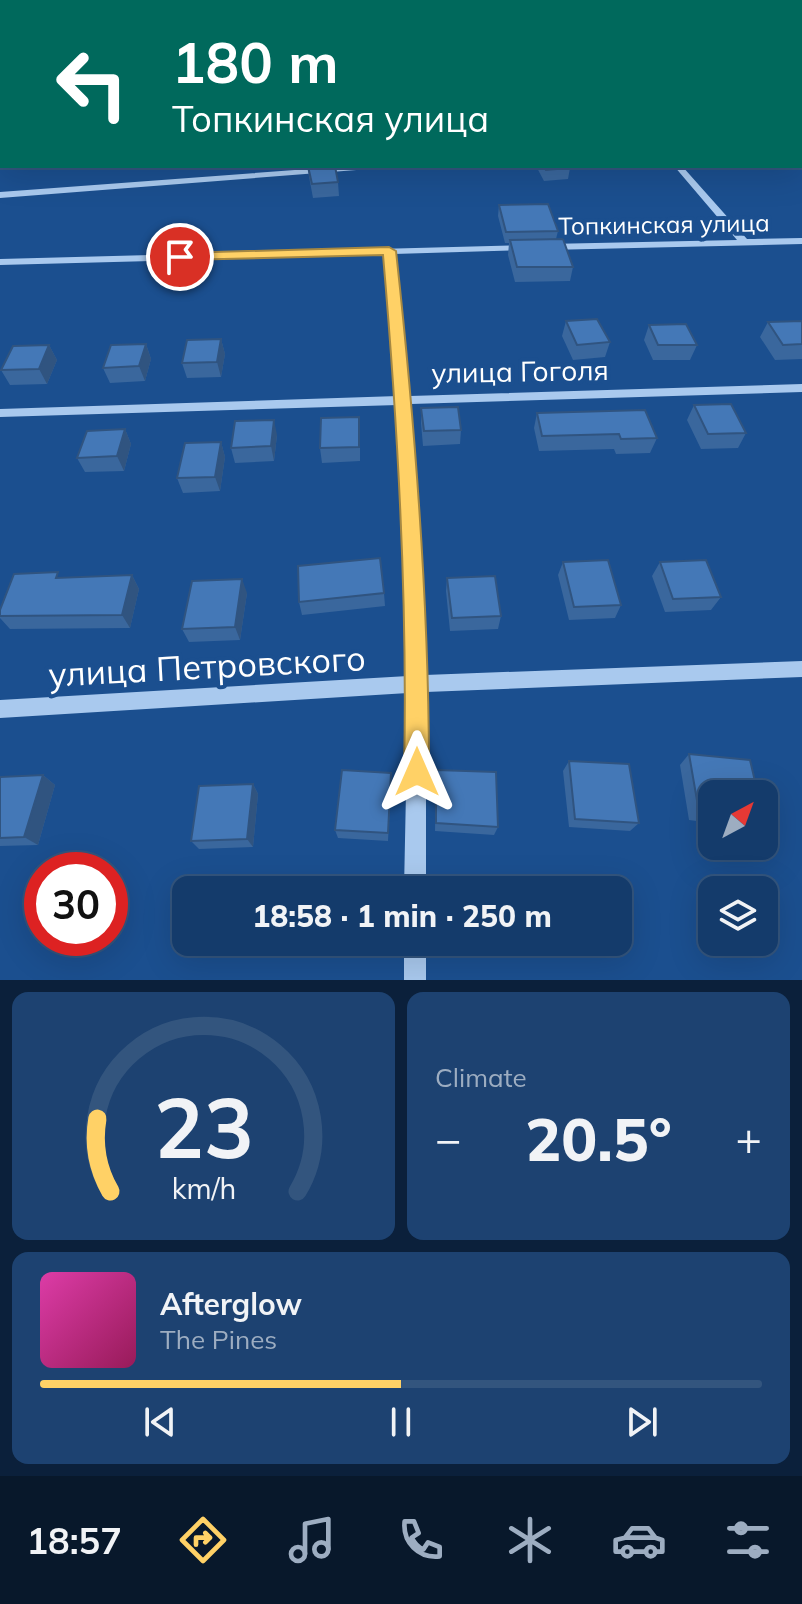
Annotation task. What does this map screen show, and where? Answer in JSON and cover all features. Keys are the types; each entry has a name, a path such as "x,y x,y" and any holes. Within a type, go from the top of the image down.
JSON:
{"street":[{"path":"0,195 356,168"},
{"path":"680,168 745,243"},
{"name":"Топкинская улица","path":"0,262 802,241"},
{"path":"389,251 404,398 417,684 415,876"},
{"name":"улица Гоголя","path":"0,413 404,398 802,388"},
{"name":"улица Петровского","path":"0,709 417,684 802,669"},
{"path":"415,956 415,980"}],"building":[{"path":"308,168 335,168 338,182 312,184"},
{"path":"548,204 558,231 506,232 499,205"},
{"path":"563,239 573,267 517,267 510,240"},
{"path":"597,319 610,342 577,345 566,321"},
{"path":"802,321 802,344 783,345 768,322"},
{"path":"686,324 697,345 658,345 649,325"},
{"path":"221,339 217,362 182,363 187,340"},
{"path":"146,344 139,366 103,368 111,345"},
{"path":"49,345 39,369 1,370 13,346"},
{"path":"731,404 746,433 708,434 694,405"},
{"path":"458,407 461,430 424,431 421,408"},
{"path":"645,410 657,438 621,439 619,434 542,436 537,413"},
{"path":"359,417 359,447 320,448 321,418"},
{"path":"274,420 271,446 231,448 235,421"},
{"path":"125,429 117,456 77,458 87,431"},
{"path":"221,442 215,477 177,478 185,443"},
{"path":"380,558 384,593 299,602 298,566"},
{"path":"608,560 621,605 574,607 563,562"},
{"path":"706,560 721,597 673,599 660,562"},
{"path":"58,572 56,578 132,575 122,615 0,616 14,574"},
{"path":"495,576 501,616 452,618 447,578"},
{"path":"242,579 235,627 182,629 192,581"},
{"path":"689,754 750,760 755,780 698,780 698,806"},
{"path":"569,761 629,764 639,823 575,819"},
{"path":"342,770 391,773 388,833 335,830"},
{"path":"436,770 496,772 498,827 436,823"},
{"path":"43,775 24,837 0,838 0,777"},
{"path":"253,784 247,839 191,841 199,786"}],"route":[{"path":"180,257 389,251 404,398 417,684 417,772"}]}
